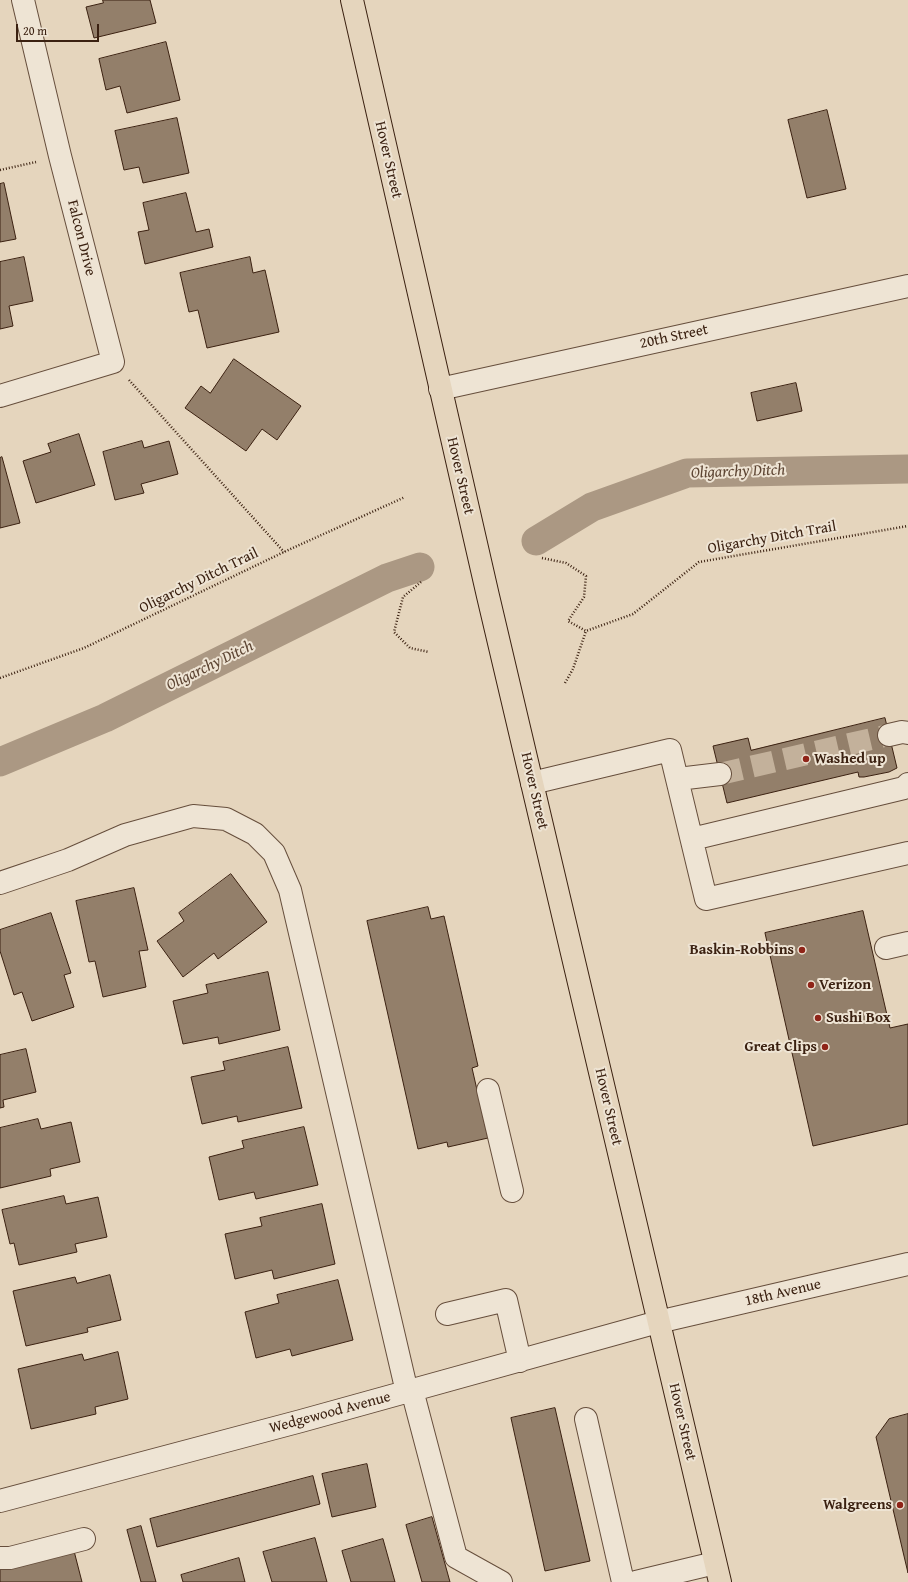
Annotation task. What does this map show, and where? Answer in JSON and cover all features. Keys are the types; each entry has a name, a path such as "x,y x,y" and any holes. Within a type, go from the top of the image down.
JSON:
{"main road":[{"name":"Hover Street","path":"352,0 440,389 658,1322 718,1572"}],"street":[{"name":"Falcon Drive","path":"23,0 60,156 112,362"},
{"name":"20th Street","path":"440,389 908,286"},
{"path":"0,396 112,362"},
{"path":"532,783 670,750 706,899 908,853"},
{"path":"678,779 720,774"},
{"path":"692,839 904,788 908,784"},
{"path":"0,883 68,860 125,835 193,816 226,819 255,834 274,853 290,890 410,1391 456,1557 501,1582"},
{"path":"886,948 908,943"},
{"path":"488,1090 512,1191"},
{"name":"18th Avenue","path":"658,1322 908,1264"},
{"path":"447,1314 506,1300 520,1361"},
{"name":"Wedgewood Avenue","path":"0,1501 410,1391 658,1322"},
{"path":"586,1419 623,1582"},
{"path":"0,1558 10,1558 84,1539"},
{"path":"636,1582 718,1572"}],"path":[{"path":"0,170 60,156"},
{"path":"112,362 284,552"},
{"name":"Oligarchy Ditch Trail","path":"0,678 84,648 284,552 406,497"},
{"name":"Oligarchy Ditch Trail","path":"586,631 633,614 698,562 908,526"},
{"path":"542,558 566,563 586,576 584,597 568,620 586,631 573,669 565,684"},
{"path":"422,582 403,598 394,632 410,648 429,652"}],"building":[{"path":"103,0 150,0 156,23 94,38 86,7 103,3"},
{"path":"166,42 180,100 127,113 120,86 106,90 99,59"},
{"path":"827,110 846,189 807,198 788,120"},
{"path":"177,118 189,173 143,183 139,167 124,170 115,131"},
{"path":"4,183 16,239 0,242 0,184"},
{"path":"186,193 196,232 209,229 213,247 145,264 138,232 149,230 143,203"},
{"path":"24,257 33,301 9,306 13,326 0,329 0,262"},
{"path":"250,257 253,273 265,270 279,332 207,348 198,310 189,312 180,273"},
{"path":"234,359 301,406 277,440 262,429 246,451 185,408 201,386 210,393"},
{"path":"796,383 802,411 757,421 751,393"},
{"path":"79,434 95,485 36,503 23,461 51,452 48,444"},
{"path":"142,441 144,448 169,441 178,474 141,484 144,493 115,500 103,452"},
{"path":"2,457 20,523 0,528 0,458"},
{"name":"Washed up","path":"885,718 897,768 889,772 864,777 859,777 858,772 727,803 713,746 748,738 751,750"},
{"path":"231,874 267,922 218,959 214,953 183,977 157,941 184,921 179,913"},
{"path":"134,888 148,950 139,951 146,987 103,997 95,961 89,962 76,901"},
{"path":"428,907 431,919 444,916 478,1066 472,1068 488,1138 448,1147 447,1142 418,1149 367,921"},
{"path":"863,911 890,1028 908,1024 908,1124 813,1146 765,933"},
{"path":"51,913 71,973 64,975 74,1007 32,1021 22,992 14,995 0,951 0,930"},
{"path":"268,972 280,1030 219,1044 218,1037 183,1044 173,1001 208,993 206,985"},
{"path":"288,1047 302,1108 238,1122 237,1116 202,1124 191,1077 225,1070 223,1062"},
{"path":"26,1049 36,1092 3,1100 4,1107 0,1108 0,1055"},
{"path":"38,1119 41,1129 71,1122 80,1162 50,1169 51,1176 0,1188 0,1128"},
{"path":"304,1127 318,1185 256,1199 254,1192 219,1200 209,1157 244,1148 242,1141"},
{"path":"64,1196 66,1204 98,1197 107,1237 75,1244 77,1252 19,1265 14,1243 10,1244 2,1210"},
{"path":"322,1204 335,1264 274,1279 272,1270 235,1279 225,1234 262,1226 260,1218"},
{"path":"110,1275 121,1320 87,1328 88,1332 26,1346 13,1291 75,1277 77,1283"},
{"path":"338,1280 353,1340 292,1356 290,1349 256,1358 245,1312 279,1303 277,1295"},
{"path":"118,1352 128,1399 95,1407 96,1414 31,1429 18,1369 82,1354 84,1360"},
{"path":"555,1408 590,1561 545,1571 511,1418"},
{"name":"Walgreens","path":"908,1414 908,1573 876,1437 889,1419"},
{"path":"367,1464 376,1507 332,1517 322,1474"},
{"path":"313,1476 320,1504 157,1547 150,1519"},
{"path":"432,1517 450,1582 422,1582 406,1525"},
{"path":"141,1526 156,1582 141,1582 127,1530"},
{"path":"315,1538 327,1582 272,1582 263,1552"},
{"path":"383,1539 395,1582 351,1582 342,1551"},
{"path":"73,1547 82,1582 0,1582 0,1567"},
{"path":"239,1558 245,1582 183,1582 181,1575"}],"waterway":[{"name":"Oligarchy Ditch","path":"536,541 592,507 687,473 908,469"},
{"name":"Oligarchy Ditch","path":"0,762 105,718 387,578 420,567"}],"tunnel":[{"path":"720,774 889,735"}],"place":[{"name":"Washed up","path":"806,759"},
{"name":"Baskin-Robbins","path":"802,950"},
{"name":"Verizon","path":"811,985"},
{"name":"Sushi Box","path":"818,1018"},
{"name":"Great Clips","path":"825,1047"},
{"name":"Walgreens","path":"900,1505"}]}
